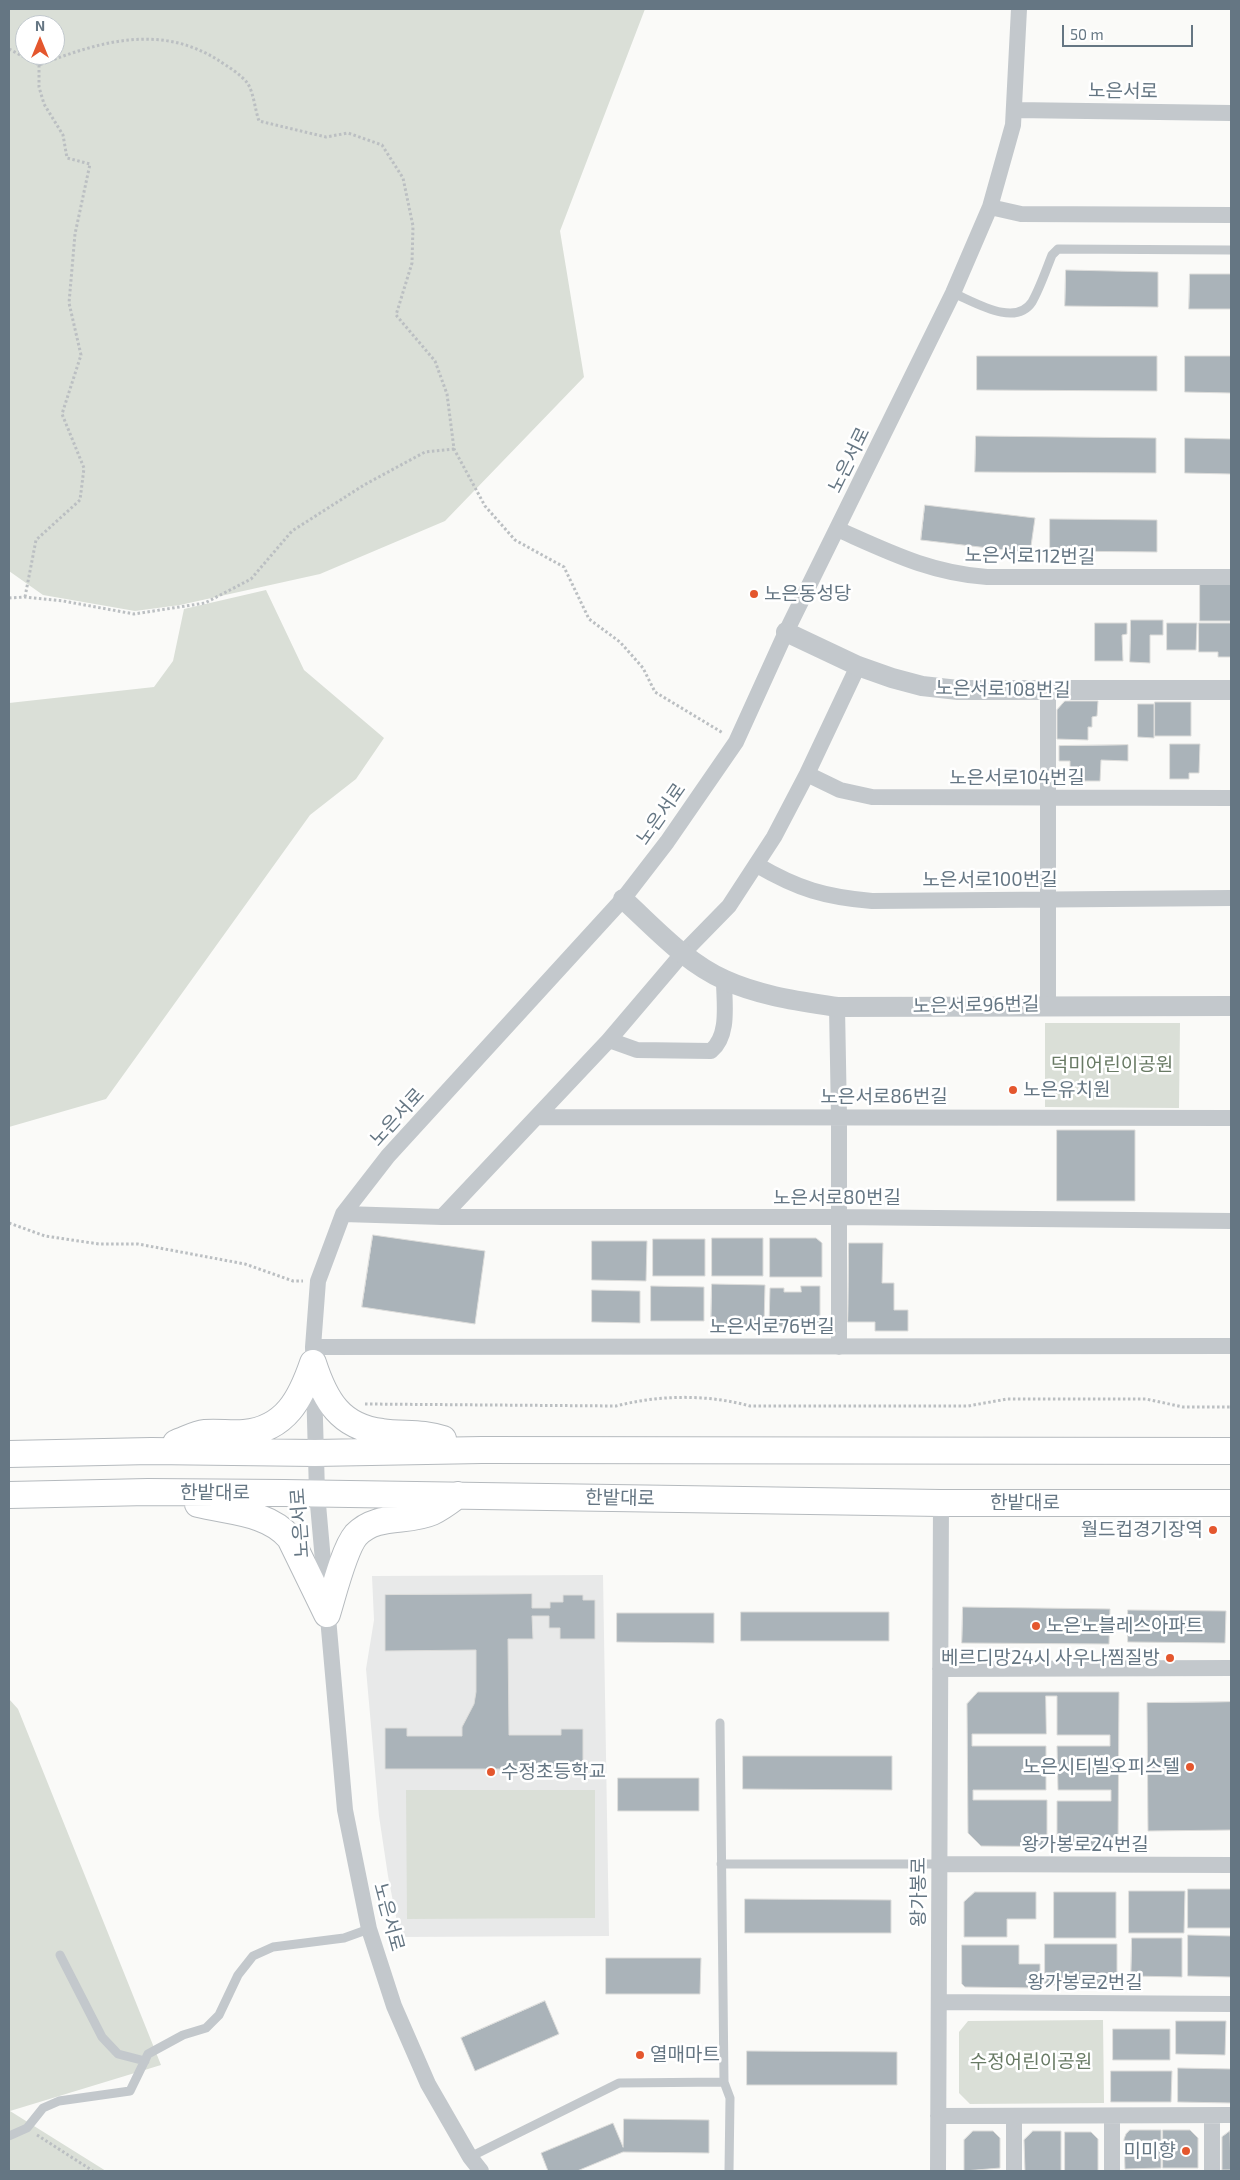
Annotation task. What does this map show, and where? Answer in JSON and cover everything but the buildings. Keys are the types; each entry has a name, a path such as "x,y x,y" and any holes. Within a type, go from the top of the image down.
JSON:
{"main road":[{"path":"313,1355 322,1391 340,1415 364,1429 427,1434 482,1450"},
{"path":"151,1451 204,1433 246,1433 268,1426 290,1410 303,1391 313,1355"},
{"path":"9,1454 151,1451 315,1453 482,1450 1231,1451"},
{"path":"148,1492 268,1519 282,1528 290,1538 327,1614"},
{"name":"한밭대로","path":"9,1495 148,1492 317,1493 941,1503 1231,1503"},
{"path":"327,1614 355,1536 367,1526 382,1520 408,1518 432,1512 458,1495"}],"street":[{"name":"노은서로","path":"481,2171 470,2157 428,2084 394,2006 369,1929 344,1810 315,1453 313,1355 318,1281 343,1214 388,1156 623,899 667,842 736,742 786,632 953,293 990,207 1013,125 1019,9"},
{"name":"노은서로","path":"1015,110 1231,113"},
{"path":"990,207 1021,214 1231,215"},
{"name":"노은서로112번길","path":"837,529 908,560 957,575 987,577 1231,577"},
{"name":"노은서로108번길","path":"786,632 858,666 922,686 958,690 1231,690"},
{"path":"442,1218 609,1040 683,953 729,906 774,837 807,774 858,666"},
{"path":"1048,690 1048,1004"},
{"name":"노은서로104번길","path":"807,774 840,790 872,796 1048,799 1231,798"},
{"name":"노은서로100번길","path":"757,865 788,883 849,899 872,901 1231,898"},
{"name":"노은서로96번길","path":"623,899 683,953 724,980 760,993 837,1007 1048,1004 1231,1006"},
{"path":"609,1040 637,1050 710,1050 719,1044 723,1036 724,980"},
{"path":"837,1007 839,1347"},
{"name":"노은서로86번길","path":"537,1117 1231,1118"},
{"name":"노은서로80번길","path":"343,1214 442,1218 838,1217 1231,1221"},
{"name":"노은서로76번길","path":"313,1355 839,1347 1231,1346"},
{"name":"왕가봉로","path":"938,2171 941,1503"},
{"path":"940,1669 1231,1668"},
{"name":"왕가봉로24번길","path":"939,1864 1231,1865"},
{"name":"왕가봉로2번길","path":"939,2002 1231,2004"},
{"path":"938,2116 1231,2116"},
{"path":"1014,2116 1014,2171"},
{"path":"1112,2116 1112,2171"},
{"path":"1212,2116 1212,2171"}],"lane":[{"path":"953,293 1001,312 1015,314 1031,303 1052,255 1058,249 1231,250"},
{"path":"720,1723 724,2082 730,2098 729,2171"},
{"path":"721,1864 939,1864"},
{"path":"9,2136 27,2128 43,2108 59,2102 130,2091 148,2054 183,2035 206,2028 219,2015 238,1975 253,1956 273,1947 344,1938 369,1929"},
{"path":"60,1955 102,2038 118,2054 145,2060"},
{"path":"470,2157 619,2083 724,2082"}],"path":[{"path":"65,55 116,40 168,39 201,49 226,65 248,84 259,121 326,137 348,133 382,145 403,178 413,226 412,263 396,315 435,361 447,394 454,449 485,506 515,540 564,567 588,619 620,642 643,668 655,692 736,742"},
{"path":"25,597 36,540 80,500 84,468 62,414 81,355 69,303 75,234 90,164 67,158 63,135 44,104 39,87 39,65"},
{"path":"9,598 25,597 134,614 205,603 251,579 292,531 364,485 425,452 454,449"},
{"path":"9,1223 45,1236 99,1244 138,1244 245,1264 292,1281 318,1281"},
{"path":"362,1404 616,1406 647,1398 724,1399 750,1406 968,1406 1007,1399 1146,1399 1183,1407 1231,1406"},
{"path":"27,2128 47,2144 93,2171"}],"shaded area":[{"name":"수정초등학교","path":"603,1575 609,1936 400,1937 379,1816 366,1669 374,1620 372,1576"}],"green space":[{"path":"9,9 645,9 560,231 584,377 445,521 320,574 180,605 135,611 43,595 9,571"},
{"path":"266,590 304,670 384,738 356,779 310,815 106,1099 9,1127 9,703 154,687 173,661 184,609"},
{"name":"덕미어린이공원","path":"1045,1023 1180,1023 1179,1108 1045,1107"},
{"path":"9,1699 18,1709 161,2065 10,2111 106,2171 9,2171"},
{"path":"406,1790 595,1790 595,1918 407,1919"},
{"name":"수정어린이공원","path":"1103,2020 1104,2103 970,2104 959,2093 959,2032 968,2021"}],"place":[{"name":"노은동성당","path":"754,594"},
{"name":"노은유치원","path":"1013,1090"},
{"name":"월드컵경기장역","path":"1213,1530"},
{"name":"노은노블레스아파트","path":"1036,1626"},
{"name":"베르디망24시 사우나찜질방","path":"1170,1658"},
{"name":"노은시티빌오피스텔","path":"1190,1767"},
{"name":"수정초등학교","path":"491,1772"},
{"name":"열매마트","path":"640,2055"},
{"name":"미미향","path":"1186,2151"}]}
